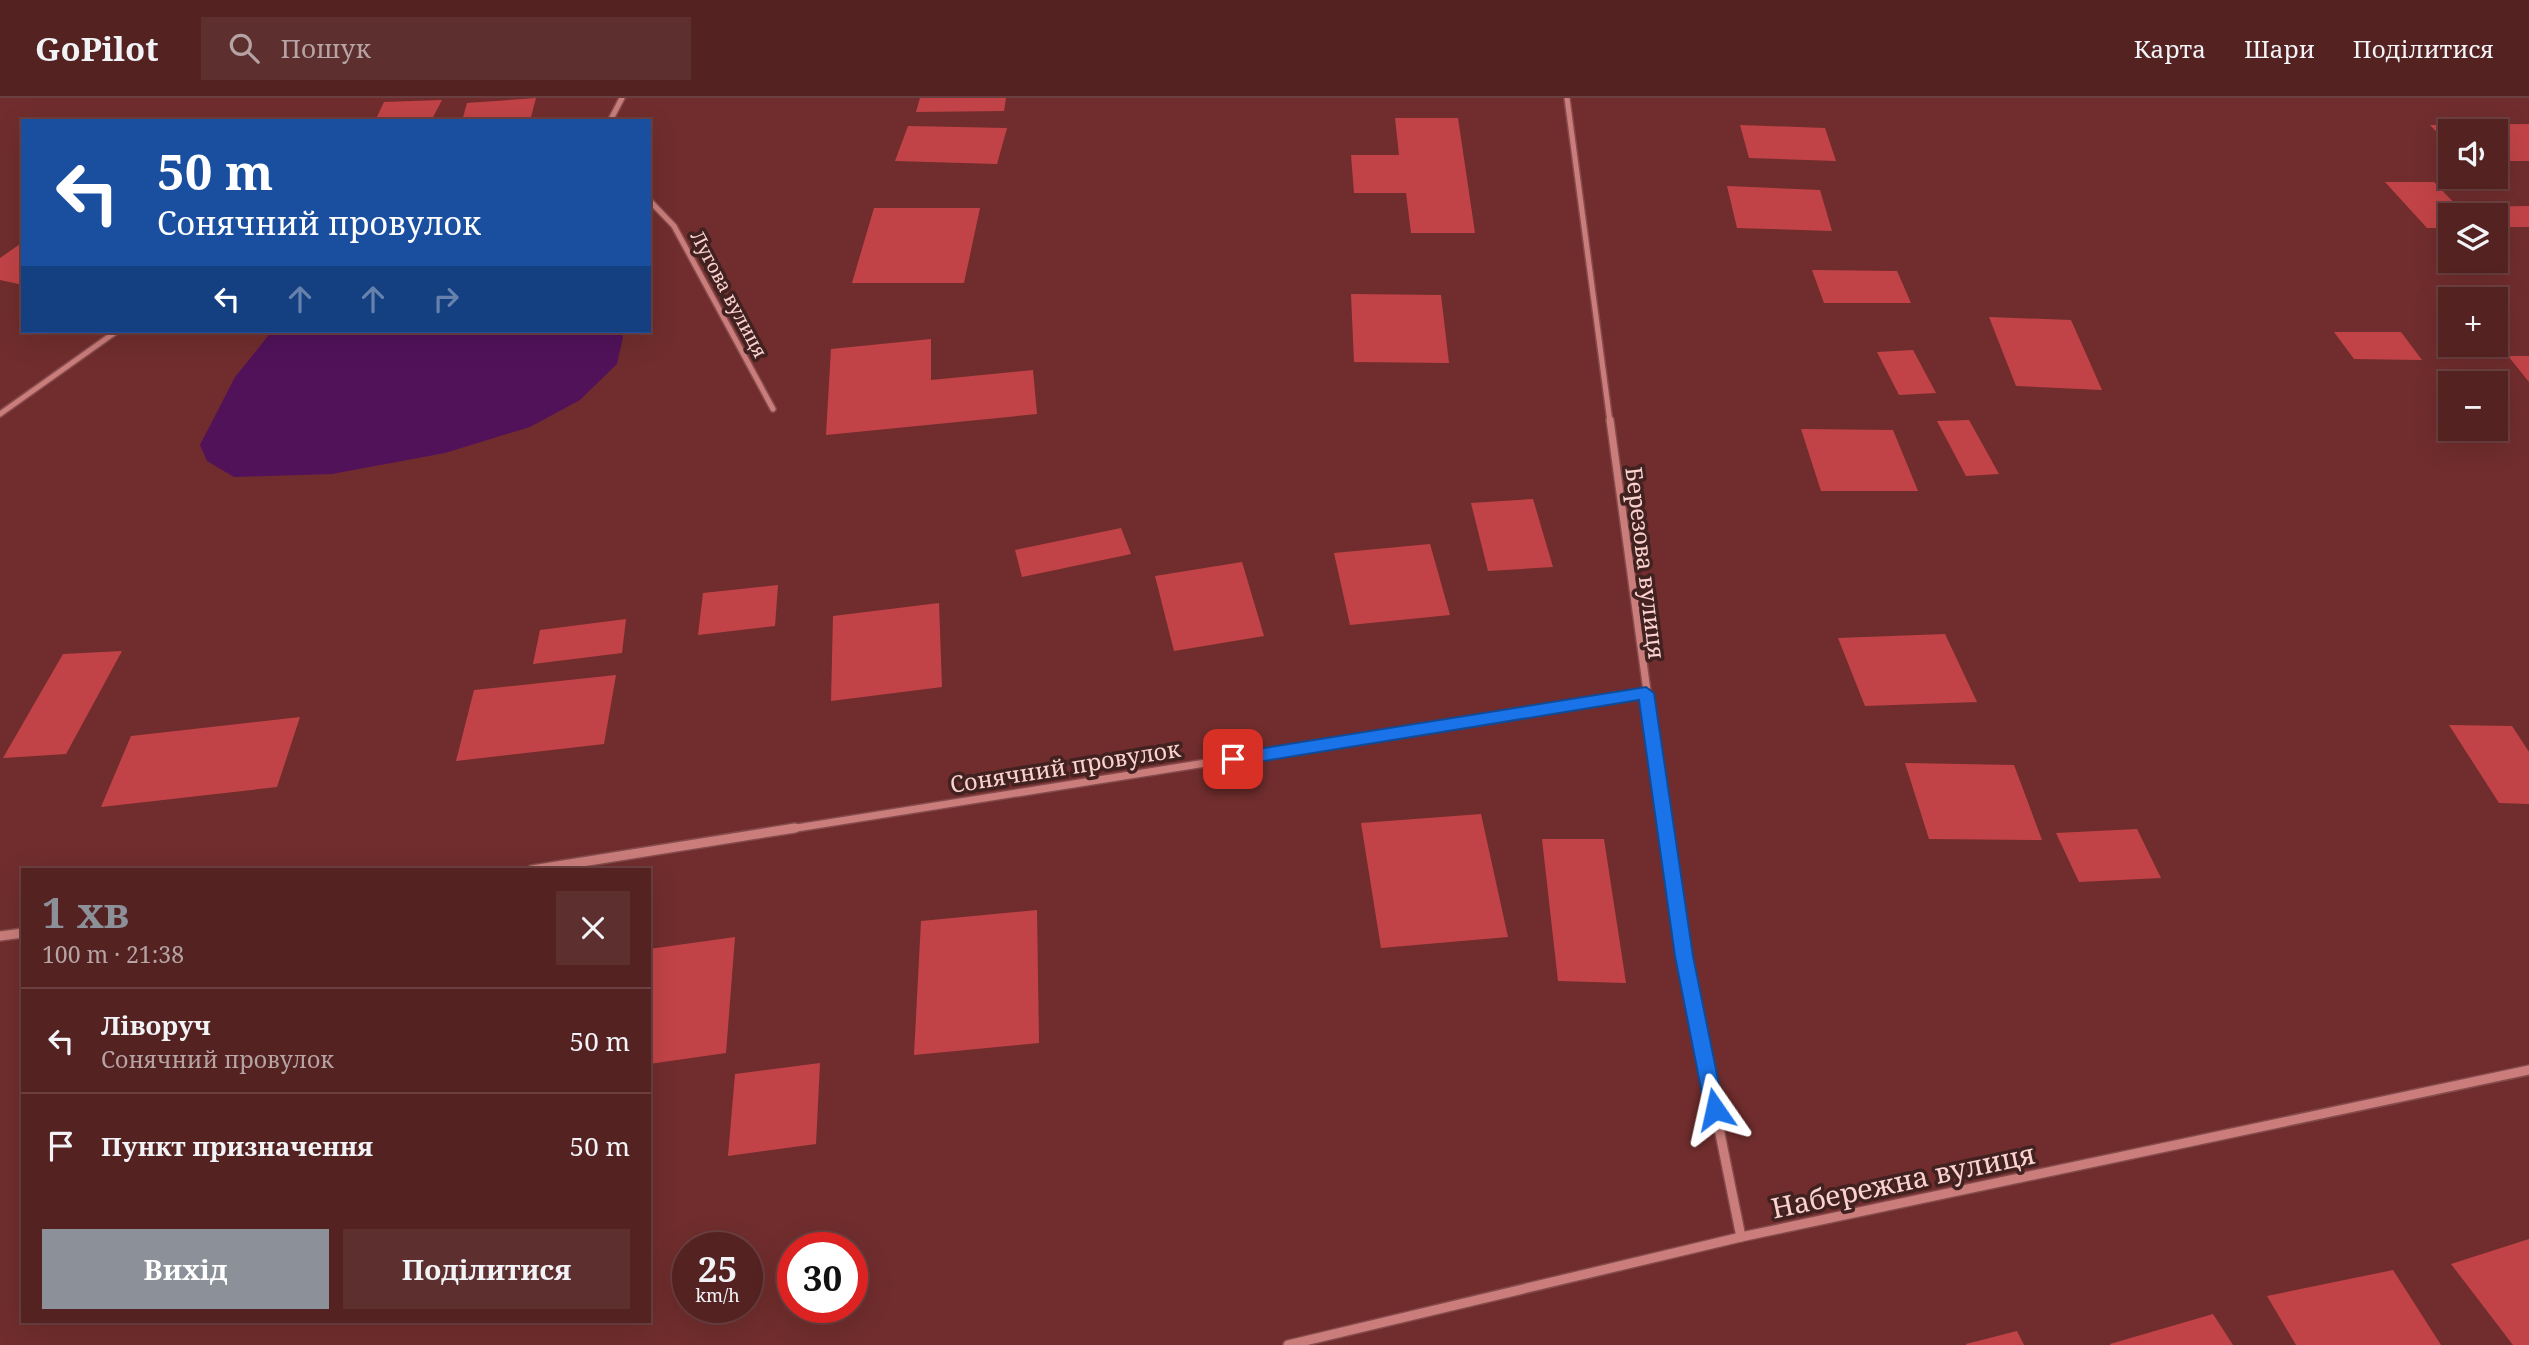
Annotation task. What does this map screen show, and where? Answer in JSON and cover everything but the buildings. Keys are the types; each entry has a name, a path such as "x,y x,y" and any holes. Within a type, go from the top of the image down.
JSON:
{"street":[{"path":"611,119 622,98"},
{"name":"Березова вулиця","path":"1567,98 1646,693 1684,956 1741,1237"},
{"name":"Лугова вулиця","path":"651,202 674,226 773,409"},
{"path":"0,414 114,333"},
{"name":"Сонячний провулок","path":"545,868 1646,693"},
{"path":"0,936 21,933"},
{"name":"Набережна вулиця","path":"1288,1345 1741,1237 2529,1070"}],"shaded area":[{"path":"270,333 622,333 623,337 617,364 580,400 530,427 445,453 332,474 234,477 207,461 200,445 235,377"}],"route":[{"path":"1233,759 1646,693 1684,956 1715,1109"}]}
